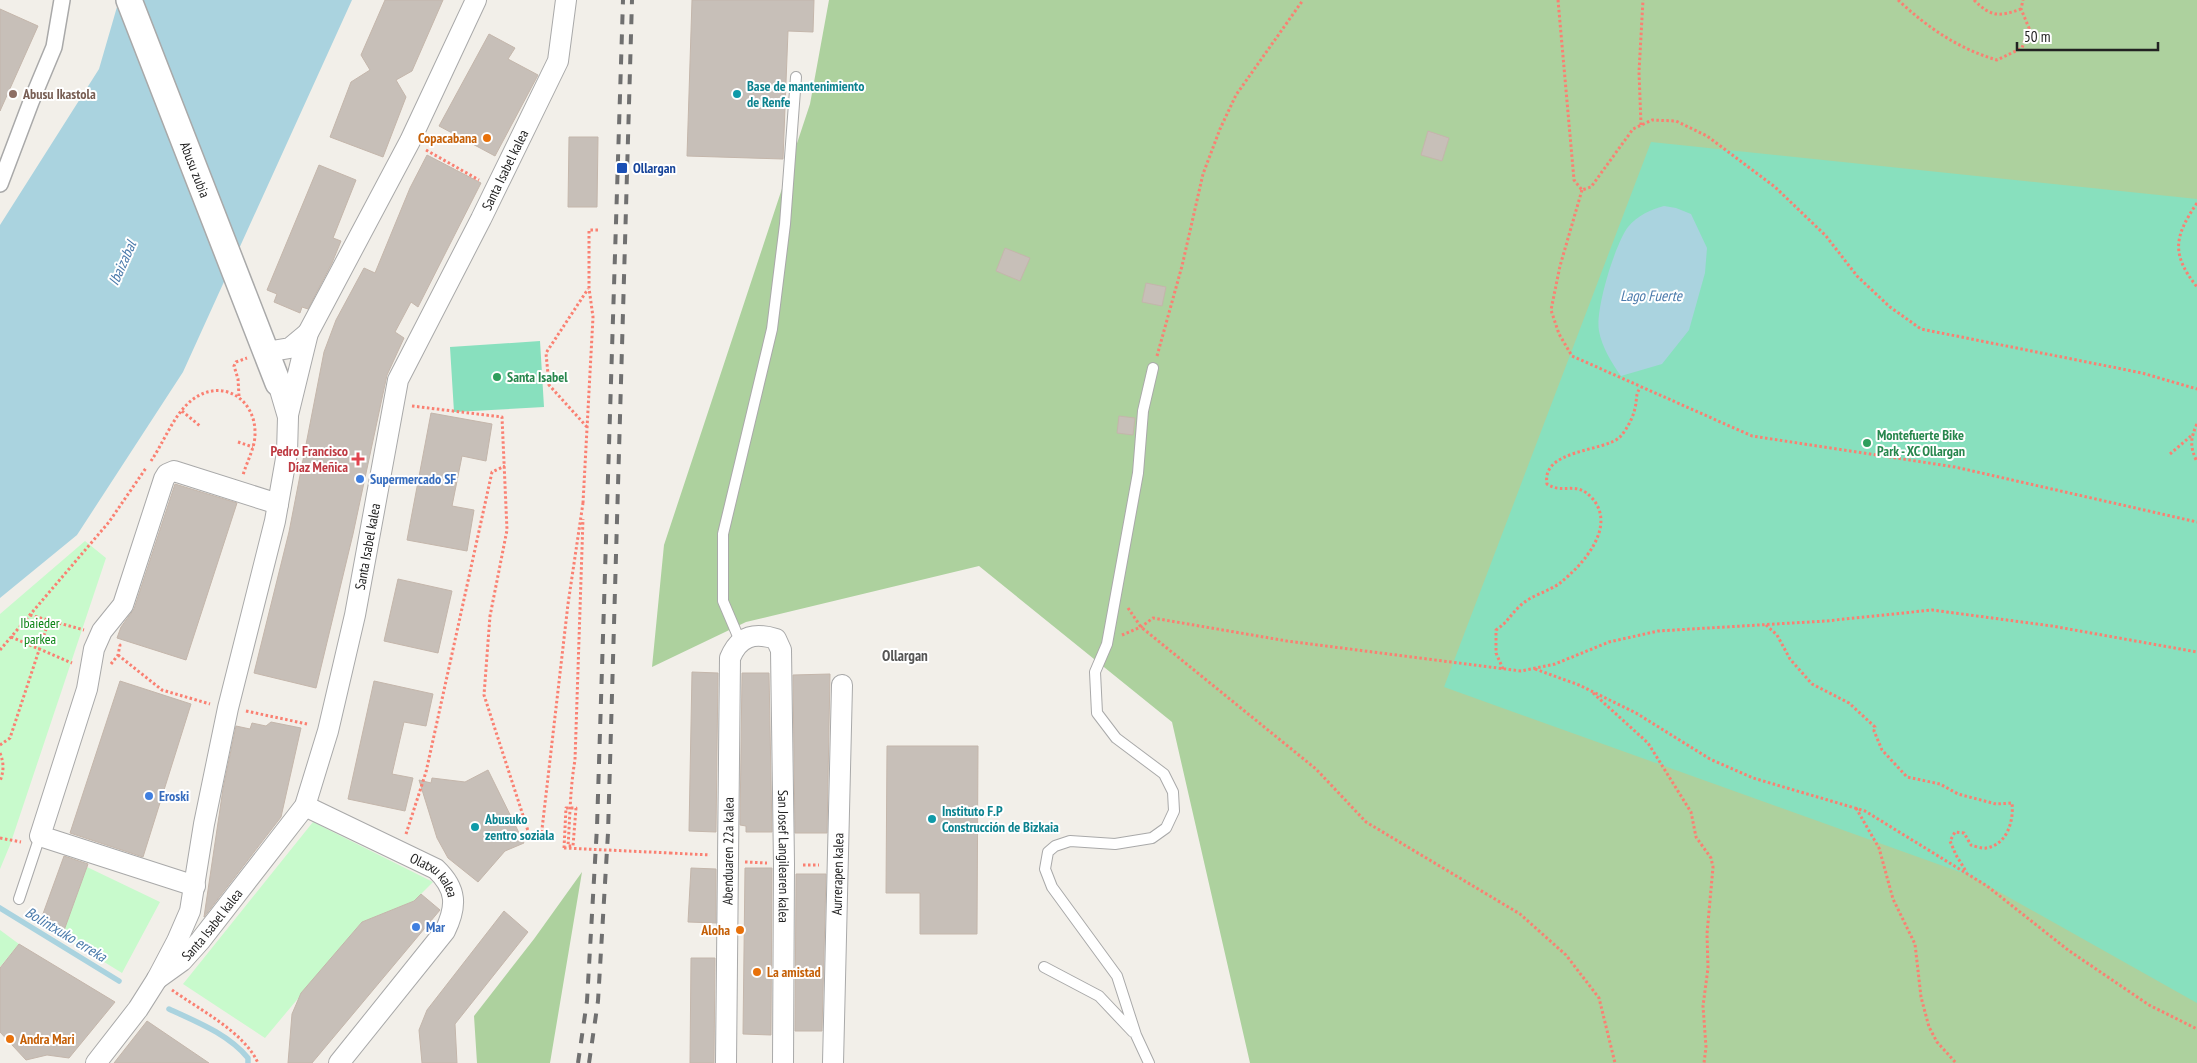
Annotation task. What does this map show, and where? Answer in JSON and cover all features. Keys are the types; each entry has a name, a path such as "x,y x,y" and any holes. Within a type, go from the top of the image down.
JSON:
{"street":[{"path":"0,184 54,47 62,0"},
{"name":"Abusu zubia","path":"129,0 278,383"},
{"path":"288,418 308,332 410,141 476,0"},
{"name":"Santa Isabel kalea","path":"157,979 182,961 200,942 305,806 328,731 355,615 398,380 558,61 566,0"},
{"path":"264,347 290,348 308,332"},
{"name":"Santa Isabel kalea","path":"96,1063 138,1009 157,979 190,911 204,824 228,708 278,504 287,453 288,418 278,383"},
{"path":"194,886 40,836 86,689 94,649 102,631 123,606 164,478 167,474 174,471 278,504"},
{"name":"San Josef Langilearen kalea","path":"740,642 754,635 765,636 776,639 781,650 784,864 783,1063"},
{"name":"Abenduaren 22a kalea","path":"726,1063 730,658 734,648 740,642"},
{"name":"Aurrerapen kalea","path":"833,1063 842,685"},
{"name":"Olatxu kalea","path":"305,806 428,864 442,874 452,890 453,910 445,931 339,1063"}],"lane":[{"path":"740,642 723,601 723,534 772,329 785,224 796,77"},
{"path":"1149,1063 1136,1035 1117,976 1052,887 1045,869 1048,852 1056,846 1070,841 1115,844 1152,838 1166,828 1174,810 1173,792 1164,774 1116,738 1098,713 1095,672 1107,644 1138,473 1143,410 1153,368"},
{"path":"19,899 40,836"},
{"path":"1044,967 1099,996 1136,1035"}],"path":[{"path":"1153,368 1182,266 1203,174 1220,129 1236,95 1303,0"},
{"path":"1558,0 1574,180 1582,190"},
{"path":"1641,125 1639,72 1643,0"},
{"path":"1898,0 1944,38 1976,54 1998,60 2022,48 2029,28 2021,8 2023,0"},
{"path":"1974,0 1985,11 2004,16 2021,8"},
{"path":"1582,190 1591,187 1633,129 1652,120 1676,121 1707,136 1775,187 1826,236 1857,276 1890,307 1921,328 2142,373 2197,389"},
{"path":"410,141 495,188"},
{"path":"1582,190 1560,266 1551,310 1559,334 1572,356 1640,388 1752,436 1955,467 2197,522"},
{"path":"2197,203 2185,220 2178,238 2178,253 2187,275 2197,287"},
{"path":"600,230 589,230 589,288 593,316 583,503 576,750 573,779 571,806 571,814 568,846 573,846 576,808 571,808 566,808 564,848 715,856 715,861 728,862"},
{"path":"587,427 549,385 546,352 589,288"},
{"path":"237,492 253,447 255,435 252,417 239,396 238,379 234,366 236,362 264,347"},
{"path":"1503,669 1496,652 1496,630 1510,619 1520,606 1561,582 1579,566 1592,550 1602,526 1602,512 1593,499 1578,487 1552,487 1547,484 1546,478 1548,473 1559,460 1570,454 1602,446 1619,438 1628,427 1636,402 1636,394 1640,388"},
{"path":"0,650 109,522 191,400 205,392 215,390 239,396"},
{"path":"408,406 502,417 507,530 490,616 484,695 530,834 541,838 568,604 583,503"},
{"path":"182,412 200,426"},
{"path":"2170,454 2191,436 2197,424"},
{"path":"2191,436 2193,454 2197,462"},
{"path":"238,442 253,447"},
{"path":"401,852 426,772 492,472 505,466"},
{"path":"1615,1063 1599,998 1566,955 1520,914 1366,822 1316,769 1141,627 1153,618 1287,641 1521,671 1555,664 1609,642 1658,631 1766,625 1932,610 2052,626 2197,652"},
{"path":"30,615 87,631"},
{"path":"0,745 10,738 49,620"},
{"path":"1766,625 1777,635 1790,659 1812,684 1849,703 1875,727 1874,731 1882,750 1908,777 1940,784 1958,794 1996,804 2012,803 2013,814 2009,830 1999,842 1986,849 1971,845 1964,833 1955,832 1950,841 1967,874"},
{"path":"11,637 75,664"},
{"path":"118,655 162,690 218,706"},
{"path":"1535,668 1589,690 1636,713 1710,758 1753,778 1865,811 1987,886 2068,950 2149,1005 2197,1029"},
{"path":"1589,690 1648,743 1692,812 1696,837 1711,858 1713,866 1707,934 1708,968 1703,1006 1706,1047 1704,1063"},
{"path":"241,710 308,724"},
{"path":"0,753 3,760 3,773 0,780"},
{"path":"1856,808 1879,848 1892,899 1915,944 1921,998 1929,1026 1937,1042 1956,1063"},
{"path":"0,838 21,842"},
{"path":"157,979 236,1035 253,1051 258,1063"}],"green space":[{"path":"829,0 2197,0 2197,1063 1250,1063 1172,722 979,566 746,622 652,667 664,545 810,104"},
{"name":"Montefuerte Bike Park - XC Ollargan","path":"1651,142 2197,199 2197,1003 1971,876 1444,687"},
{"name":"Santa Isabel","path":"540,341 544,407 454,412 450,347"},
{"name":"Ibaieder parkea","path":"85,541 106,558 10,845 0,869 0,614"},
{"path":"313,822 433,882 414,901 362,922 265,1038 183,984"},
{"path":"87,867 160,902 122,973 62,936"},
{"path":"582,872 550,1063 477,1063 474,1016 534,939"},
{"path":"0,930 19,944 0,967"}],"water":[{"name":"Ibaizabal","path":"119,0 352,0 183,372 77,535 0,598 0,225 99,69"},
{"name":"Lago Fuerte","path":"1664,206 1691,214 1707,248 1705,273 1689,330 1662,364 1621,376 1607,354 1599,331 1600,308 1607,277 1617,247 1628,227 1645,213"}],"building":[{"path":"385,0 443,0 412,71 396,80 406,97 383,157 330,137 351,82 370,70 361,55"},
{"name":"Base de mantenimiento de Renfe","path":"692,0 814,0 813,32 788,31 783,159 687,156"},
{"path":"0,9 38,26 0,111"},
{"path":"489,34 515,48 508,59 538,75 495,156 439,126"},
{"path":"1428,131 1449,138 1442,161 1421,155"},
{"path":"569,137 598,137 597,207 568,207"},
{"path":"427,155 481,183 418,307 411,302 395,332 404,338 387,375 353,534 316,688 254,673 289,532 324,352 336,320 364,268 375,273 410,188"},
{"path":"319,165 356,180 333,238 341,241 332,263 308,309 302,307 300,313 274,302 277,294 267,290"},
{"path":"1005,248 1030,258 1020,281 996,271"},
{"path":"1146,283 1166,287 1162,306 1142,302"},
{"path":"431,413 492,424 486,461 462,456 452,506 474,510 467,551 407,540"},
{"path":"1119,416 1135,418 1133,435 1117,433"},
{"path":"175,484 237,503 186,660 117,638 121,627 134,609"},
{"path":"398,579 452,591 438,653 384,641"},
{"path":"692,672 718,673 716,832 689,831"},
{"path":"742,673 769,673 772,832 746,832 746,826 740,825"},
{"path":"830,674 827,833 795,833 793,675"},
{"path":"120,681 191,704 143,857 70,833"},
{"path":"374,681 433,694 426,726 404,722 392,774 413,778 405,811 348,799"},
{"path":"271,722 301,728 281,817 204,917 223,789 236,726 250,729 252,723 266,726"},
{"name":"Instituto F.P Construcción de Bizkaia","path":"887,746 978,746 977,934 920,934 920,893 886,893"},
{"name":"Abusuko zentro soziala","path":"488,770 524,843 505,851 478,882 448,858 437,838 419,780 431,783 432,778 465,782"},
{"path":"64,856 88,864 62,936 40,922"},
{"path":"691,868 716,869 716,923 688,922"},
{"path":"745,868 772,868 771,1035 743,1034"},
{"path":"796,874 826,874 822,1031 795,1031"},
{"path":"421,894 440,910 312,1063 288,1063 292,1014 301,993 362,922 414,901"},
{"path":"504,911 528,932 455,1024 457,1063 422,1063 419,1030 427,1010"},
{"path":"19,944 115,1002 69,1058 47,1055 26,1060 0,1032 0,968"},
{"path":"691,958 715,958 714,1063 690,1063"},
{"path":"147,1021 209,1063 114,1063"}],"waterway":[{"name":"Bolintxuko erreka","path":"0,908 119,981"},
{"name":"Bolintxuko erreka","path":"169,1009 222,1035 248,1058 248,1063"}],"railway":[{"path":"578,1063 587,1001 597,827 623,0"},
{"path":"589,1063 598,1001 608,833 632,0"}],"place":[{"name":"Abusu Ikastola","path":"13,94"},
{"name":"Base de mantenimiento de Renfe","path":"737,94"},
{"name":"Copacabana","path":"487,138"},
{"name":"Ollargan","path":"622,168"},
{"name":"Santa Isabel","path":"497,377"},
{"name":"Montefuerte Bike Park - XC Ollargan","path":"1867,443"},
{"name":"Pedro Francisco Díaz Meñica","path":"358,459"},
{"name":"Supermercado SF","path":"360,479"},
{"name":"Eroski","path":"149,796"},
{"name":"Instituto F.P Construcción de Bizkaia","path":"932,819"},
{"name":"Abusuko zentro soziala","path":"475,827"},
{"name":"Mar","path":"416,927"},
{"name":"Aloha","path":"740,930"},
{"name":"La amistad","path":"757,972"},
{"name":"Andra Mari","path":"10,1039"}],"district":[{"name":"Ollargan","path":"905,655"}]}
